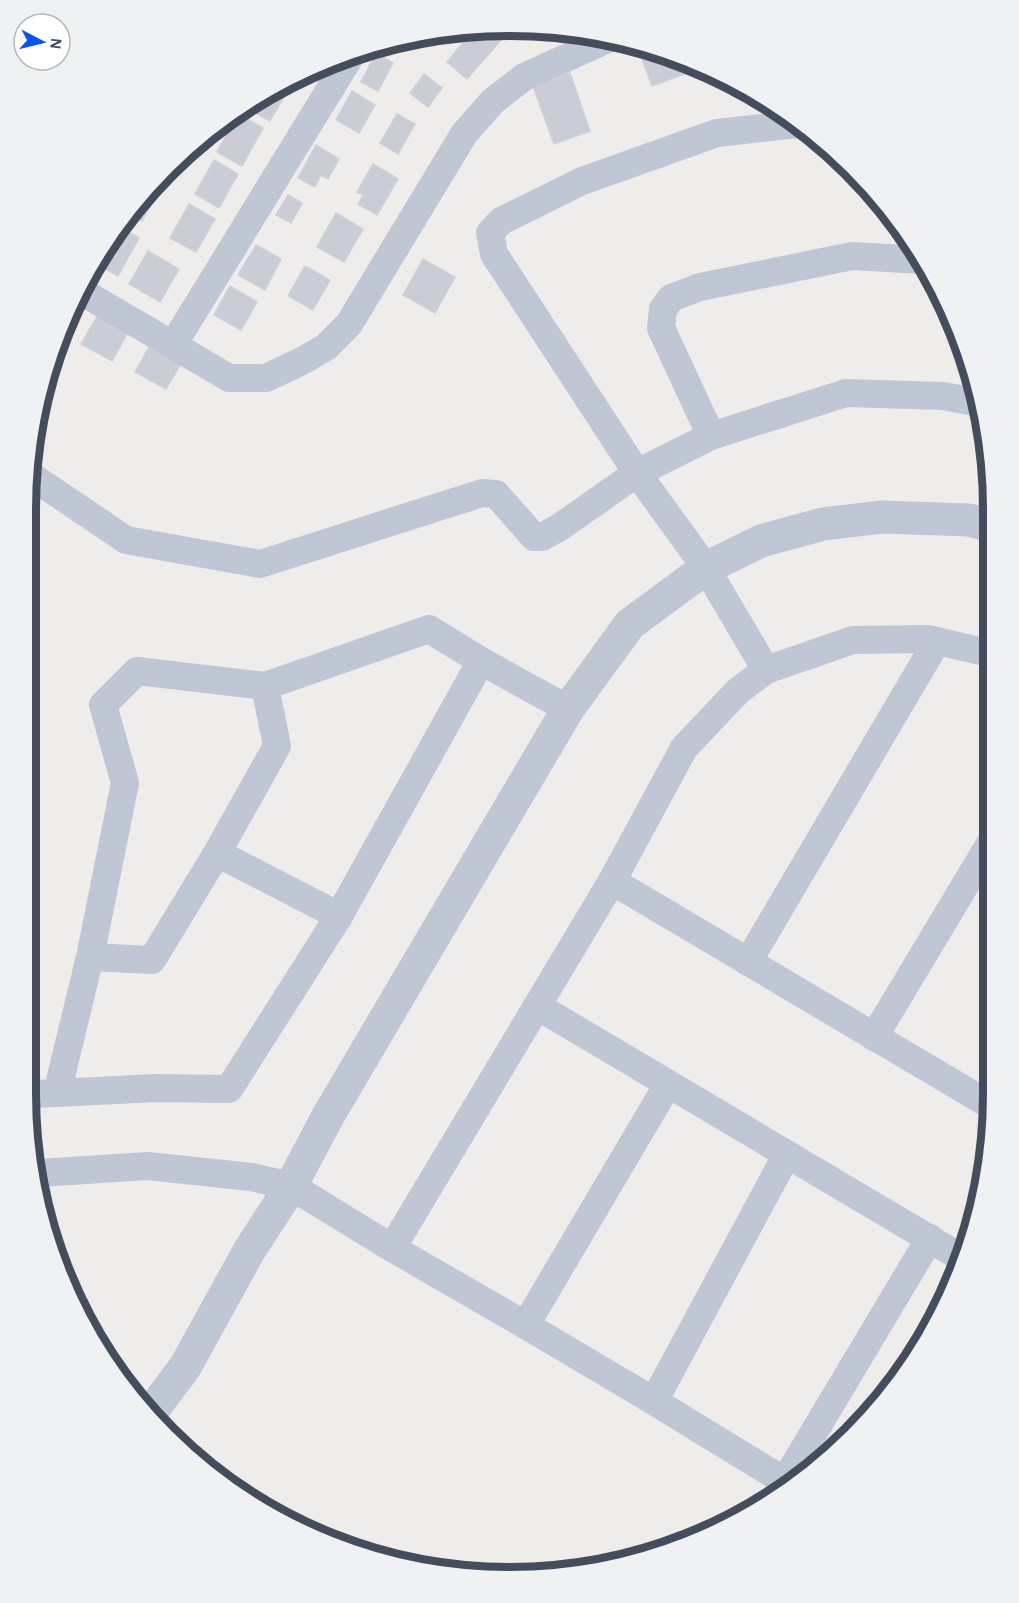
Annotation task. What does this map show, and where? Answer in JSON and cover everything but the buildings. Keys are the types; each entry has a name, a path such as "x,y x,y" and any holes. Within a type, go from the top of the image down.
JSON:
{"street":[{"path":"88,295 229,378 266,378 302,361 326,347 349,324 465,134 494,101 524,77 597,44"},
{"path":"173,345 344,66"},
{"path":"766,670 706,568 636,473 494,254 490,233 501,221 604,173 717,133 785,125"},
{"path":"711,436 661,328 663,309 671,298 700,287 852,256 911,259"},
{"path":"37,480 126,540 260,564 482,493 496,494 534,537 542,537 560,527 636,473 711,436 846,393 943,396 970,401"},
{"path":"155,1407 185,1367 249,1251 291,1186 328,1116 568,709 630,624 706,568 761,541 823,524 882,517 969,520 983,524"},
{"path":"57,1093 90,957 125,783 103,705 137,671 265,687 429,629 568,709"},
{"path":"393,1248 612,881 684,748 738,691 766,670 853,640 929,639 983,652"},
{"path":"748,962 937,641"},
{"path":"36,1094 155,1088 229,1089 339,916 481,661"},
{"path":"90,957 152,960 217,853 277,746 265,687"},
{"path":"217,853 339,916"},
{"path":"874,1037 983,855"},
{"path":"612,881 983,1101"},
{"path":"537,1006 955,1254"},
{"path":"527,1326 668,1084"},
{"path":"647,1397 658,1392 787,1154"},
{"path":"43,1173 148,1166 250,1177 291,1186 783,1480"},
{"path":"789,1475 930,1238"}]}
